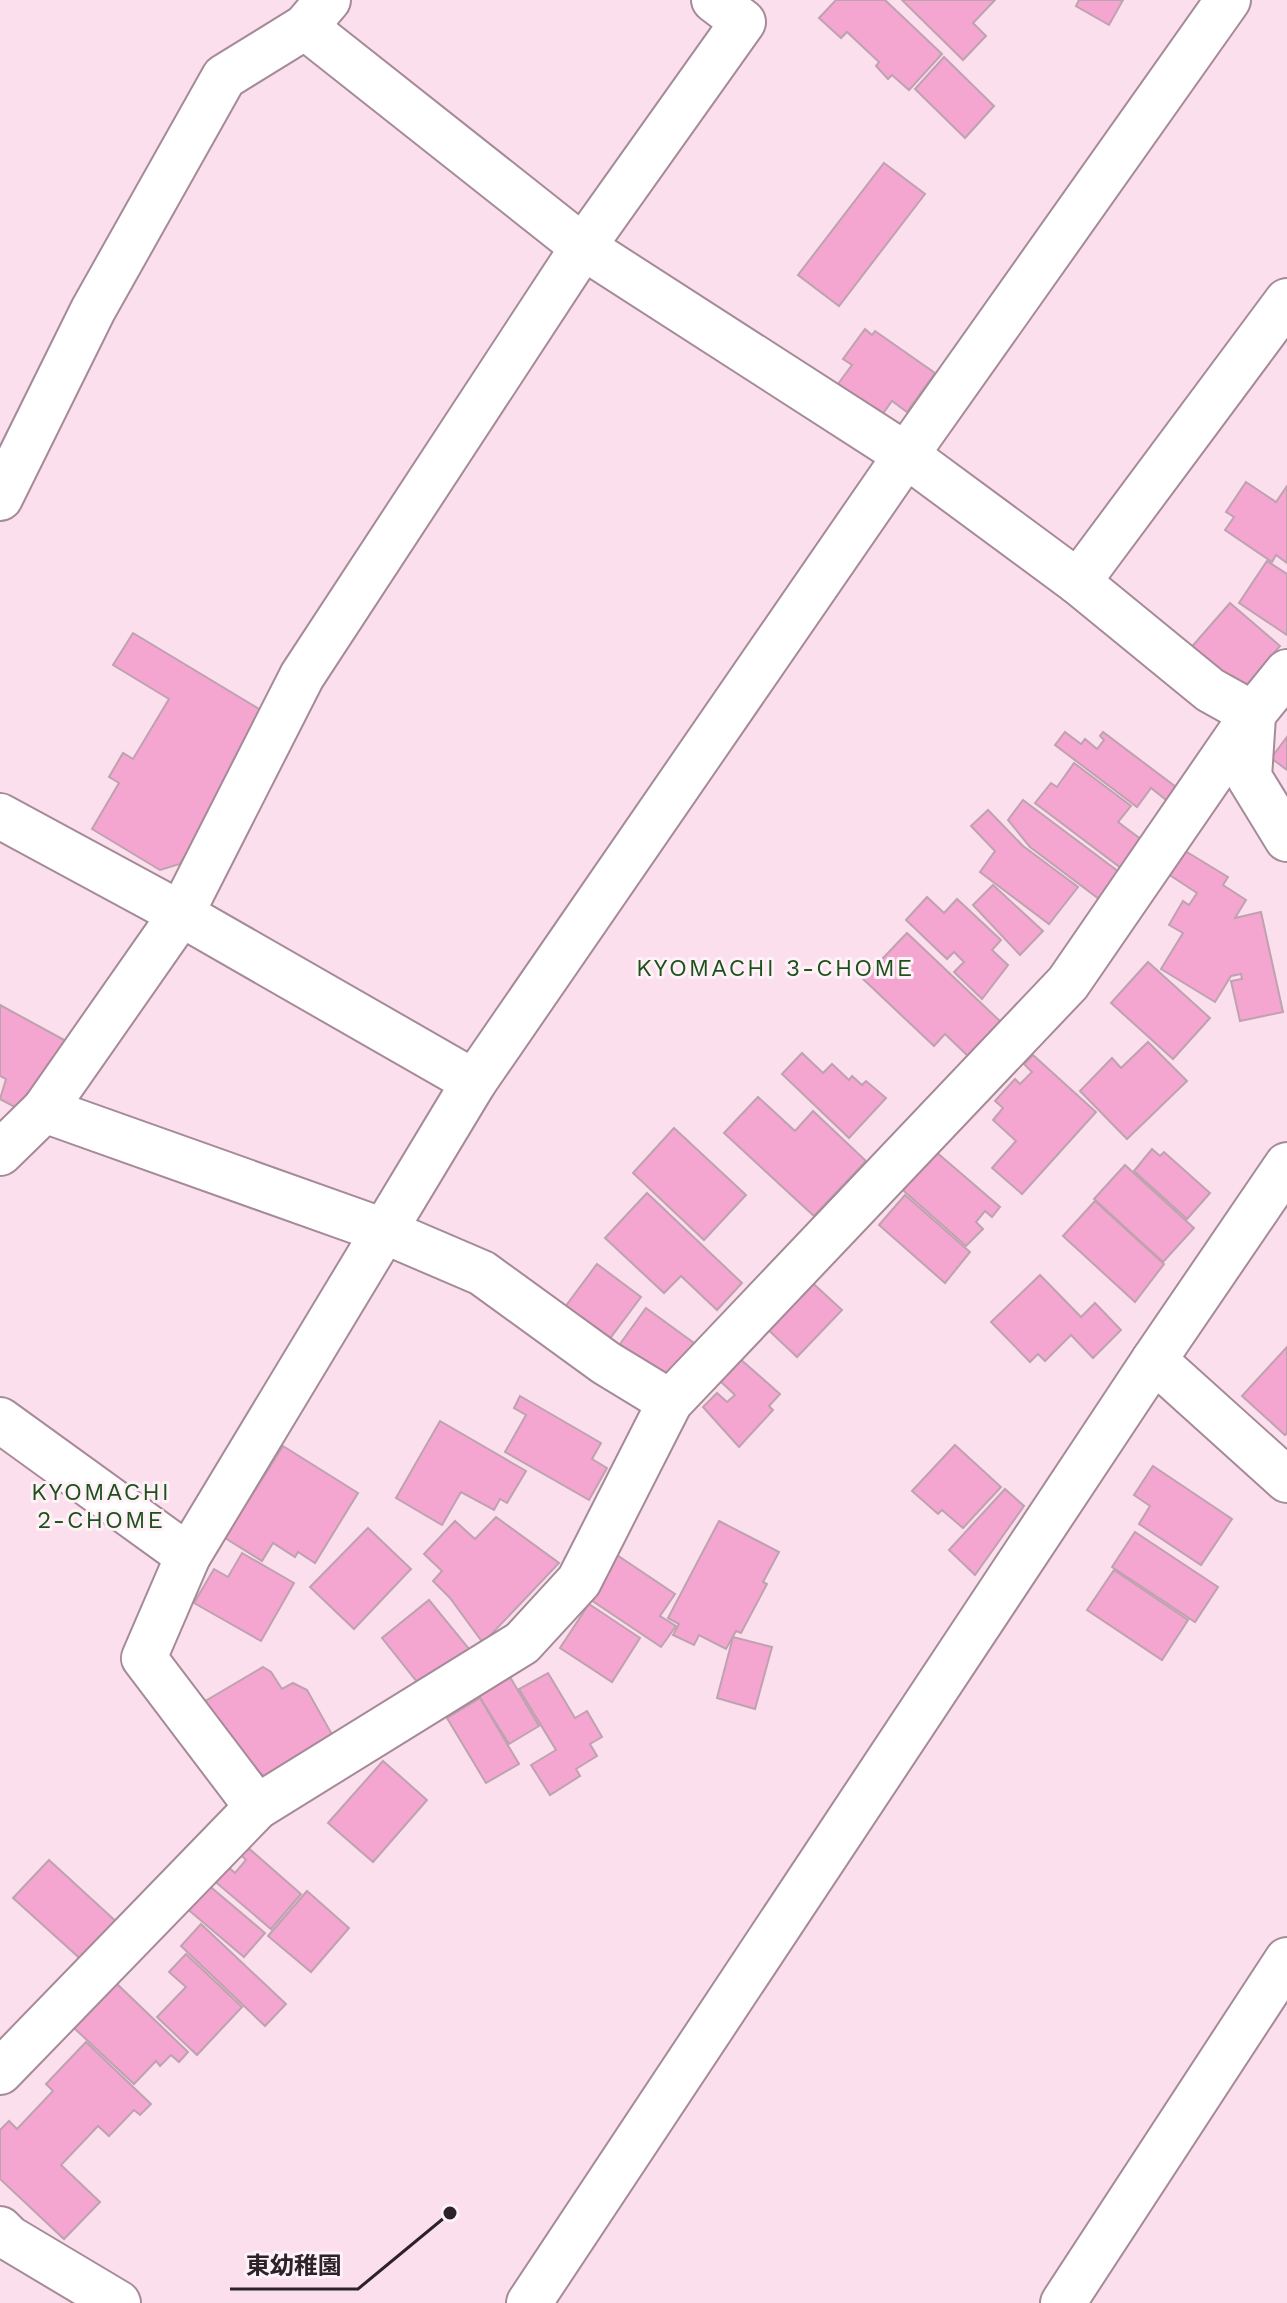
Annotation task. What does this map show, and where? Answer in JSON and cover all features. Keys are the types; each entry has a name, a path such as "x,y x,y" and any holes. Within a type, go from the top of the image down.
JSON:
{"street":[{"path":"0,1153 44,1110 181,914 302,676 583,247 743,22 714,0"},
{"path":"257,1807 144,1658 188,1556 474,1082 906,455 1228,0"},
{"path":"0,498 93,310 224,77 317,13 583,247 906,455 1078,582 1210,690 1253,714"},
{"path":"1078,582 1287,301"},
{"path":"0,2072 257,1807 522,1643 579,1581 670,1402 1068,983 1253,714 1287,672"},
{"path":"1253,714 1249,777 1287,839"},
{"path":"0,816 181,914 474,1082"},
{"path":"44,1110 384,1231 482,1273 606,1363 670,1402"},
{"path":"529,2303 1154,1360 1287,1165"},
{"path":"1154,1360 1287,1480"},
{"path":"0,1420 188,1556"},
{"path":"1063,2303 1287,1960"},
{"path":"0,2229 9,2238 118,2303"}],"building":[{"path":"836,0 885,0 942,54 909,90 892,75 888,79 876,66 879,62 847,32 841,38 819,18"},
{"path":"902,0 995,0 973,23 986,36 963,60"},
{"path":"1079,0 1123,0 1109,25 1076,6"},
{"path":"944,57 994,106 965,138 915,89"},
{"path":"884,163 925,194 839,306 798,275"},
{"path":"865,329 872,335 875,331 935,373 907,412 892,401 879,419 835,388 852,365 843,359"},
{"path":"1246,482 1276,502 1287,486 1287,563 1276,555 1272,562 1225,530 1234,517 1226,512"},
{"path":"1267,561 1287,574 1287,635 1239,603"},
{"path":"1230,603 1280,646 1240,693 1189,650"},
{"path":"133,633 269,715 180,864 160,870 92,829 119,783 109,777 123,753 133,759 169,699 113,665"},
{"path":"1065,732 1081,744 1085,739 1097,749 1104,740 1100,736 1103,732 1180,790 1170,803 1151,788 1137,807 1055,745"},
{"path":"1287,737 1287,770 1271,758"},
{"path":"1074,763 1131,806 1118,822 1142,840 1121,868 1035,803 1051,783 1057,787"},
{"path":"1023,800 1123,875 1103,902 1030,847 1008,820"},
{"path":"988,810 1023,846 1078,887 1049,924 980,872 995,851 971,826"},
{"path":"1182,849 1228,877 1223,885 1246,900 1235,918 1261,912 1283,1012 1240,1021 1231,981 1242,979 1241,974 1231,976 1215,1002 1161,969 1183,933 1169,925 1183,901 1189,905 1197,893 1168,874"},
{"path":"993,885 1043,931 1020,955 973,905"},
{"path":"927,897 944,913 957,899 1001,940 992,950 1008,965 982,999 954,972 964,962 954,952 947,959 906,920"},
{"path":"907,933 1003,1024 970,1058 945,1034 934,1046 863,979"},
{"path":"1148,962 1210,1018 1173,1059 1111,1003"},
{"path":"0,1005 66,1041 26,1113 0,1099 6,1079 0,1076"},
{"path":"1148,1042 1187,1081 1127,1139 1080,1091 1112,1058 1121,1068"},
{"path":"802,1053 823,1073 832,1064 849,1080 852,1076 862,1085 866,1081 886,1098 849,1138 782,1074"},
{"path":"1033,1055 1096,1112 1022,1194 992,1168 1016,1141 993,1120 1003,1108 995,1101 1015,1079 1020,1084 1032,1072 1024,1064"},
{"path":"758,1097 795,1131 813,1111 866,1161 814,1216 724,1133"},
{"path":"674,1128 746,1195 704,1240 633,1173"},
{"path":"1152,1149 1160,1156 1164,1152 1210,1193 1187,1219 1134,1171"},
{"path":"935,1151 1000,1207 992,1217 985,1211 976,1222 983,1229 966,1246 896,1184"},
{"path":"1125,1165 1194,1228 1163,1262 1094,1199"},
{"path":"647,1193 742,1283 717,1310 681,1276 664,1293 605,1238"},
{"path":"905,1195 970,1252 945,1283 879,1225"},
{"path":"1095,1201 1164,1264 1135,1302 1063,1236"},
{"path":"597,1264 641,1297 608,1341 565,1307"},
{"path":"1040,1275 1081,1317 1095,1303 1121,1330 1093,1358 1071,1335 1045,1361 1038,1354 1030,1362 991,1322"},
{"path":"805,1276 842,1310 797,1357 761,1323"},
{"path":"646,1308 694,1343 667,1379 620,1344"},
{"path":"1287,1347 1287,1433 1285,1435 1242,1396"},
{"path":"739,1358 780,1394 769,1406 773,1410 739,1447 703,1407 717,1393 727,1402 735,1395 719,1380"},
{"path":"520,1396 601,1443 592,1459 607,1468 589,1500 505,1452 526,1415 514,1408"},
{"path":"440,1421 526,1471 507,1503 500,1499 494,1510 461,1492 442,1525 396,1498"},
{"path":"955,1445 1001,1487 963,1528 942,1510 938,1514 912,1491"},
{"path":"283,1446 358,1493 315,1563 298,1552 295,1557 273,1543 262,1561 225,1538"},
{"path":"1153,1466 1232,1519 1201,1565 1139,1524 1150,1506 1134,1495"},
{"path":"1005,1489 1024,1506 975,1575 949,1550"},
{"path":"496,1517 559,1563 483,1643 450,1598 433,1581 442,1571 424,1554 455,1521 475,1539"},
{"path":"719,1521 779,1552 763,1582 767,1584 741,1633 736,1631 726,1649 699,1635 694,1645 673,1635 679,1624 668,1618"},
{"path":"368,1528 411,1569 354,1629 310,1587"},
{"path":"1135,1532 1218,1587 1195,1622 1112,1567"},
{"path":"242,1553 294,1583 261,1641 194,1603 214,1569 228,1577"},
{"path":"617,1555 675,1594 660,1616 676,1626 661,1647 588,1598"},
{"path":"1114,1570 1188,1620 1162,1660 1087,1610"},
{"path":"429,1600 470,1650 422,1688 382,1638"},
{"path":"589,1604 640,1638 612,1682 560,1648"},
{"path":"733,1637 772,1647 755,1709 717,1698"},
{"path":"263,1667 271,1672 282,1689 293,1683 307,1690 334,1738 265,1777 243,1758 202,1703"},
{"path":"548,1673 575,1718 587,1711 602,1737 590,1744 597,1756 576,1769 580,1776 550,1795 531,1765 556,1750 519,1689"},
{"path":"510,1677 539,1726 509,1744 479,1696"},
{"path":"480,1698 519,1764 486,1783 447,1718"},
{"path":"383,1761 427,1800 373,1862 328,1823"},
{"path":"245,1845 301,1894 271,1929 212,1879 225,1864 235,1873 246,1860 239,1853"},
{"path":"49,1860 120,1925 85,1963 13,1898"},
{"path":"206,1883 265,1933 244,1957 185,1907"},
{"path":"307,1891 349,1928 311,1972 268,1936"},
{"path":"201,1924 286,2004 265,2026 181,1946"},
{"path":"186,1954 242,2007 197,2055 157,2017 186,1987 169,1972"},
{"path":"116,1983 188,2052 179,2062 171,2055 160,2066 156,2061 134,2084 74,2028"},
{"path":"86,2042 151,2104 140,2115 134,2110 109,2136 98,2126 61,2165 100,2202 64,2239 0,2179 0,2130 9,2121 17,2129 53,2091 46,2084"}],"place":[{"name":"東幼稚園","path":"450,2213"}],"district":[{"name":"KYOMACHI 3-CHOME","path":"775,968"},
{"name":"KYOMACHI 2-CHOME","path":"101,1506"}]}
